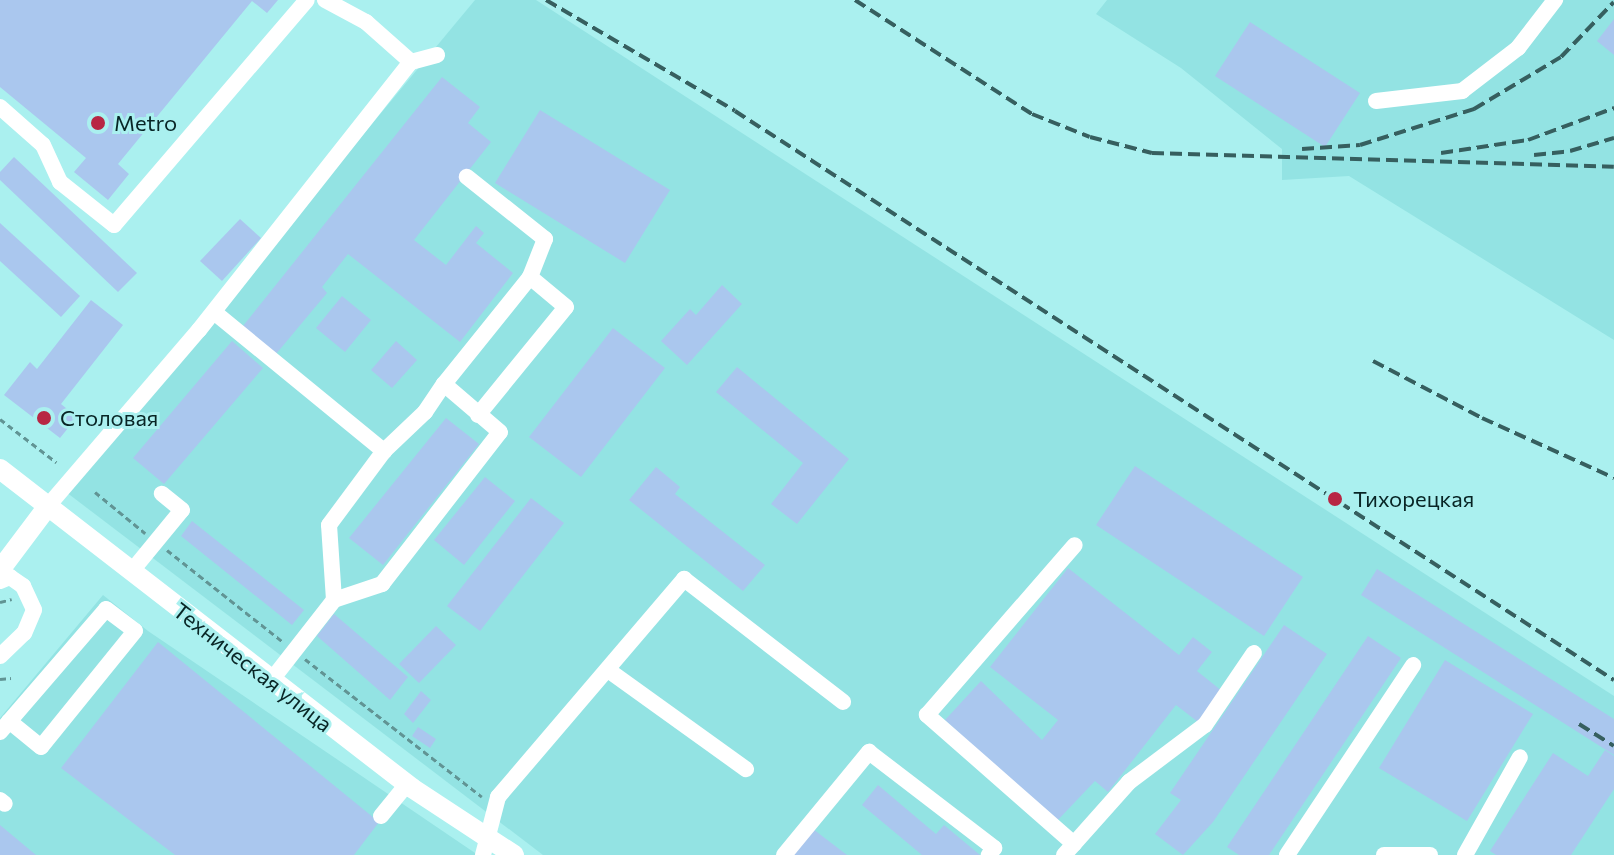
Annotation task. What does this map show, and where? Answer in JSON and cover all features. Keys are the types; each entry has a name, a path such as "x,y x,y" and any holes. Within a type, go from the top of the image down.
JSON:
{"main road":[{"name":"Техническая улица","path":"0,469 270,682 487,847 514,855"},
{"path":"0,570 48,506"}],"lane":[{"path":"0,107 43,145 60,182 114,225 307,0"},
{"path":"325,0 366,22 411,62"},
{"path":"1376,101 1462,91 1518,48 1555,0"},
{"path":"48,506 214,312 411,62 437,55"},
{"path":"334,600 329,525 384,451 425,412 530,277 545,239 467,177"},
{"path":"478,415 566,307 530,277"},
{"path":"214,312 384,451"},
{"path":"270,682 334,600 382,584 500,432 444,384"},
{"path":"131,572 182,510 162,494"},
{"path":"1075,545 927,715 1069,850 1129,782 1205,725 1254,653"},
{"path":"0,581 10,577 23,586 34,610 24,633 0,656"},
{"path":"487,847 493,805 684,579 843,702"},
{"path":"106,609 135,631 41,747 5,726 106,609"},
{"path":"1287,855 1413,665"},
{"path":"608,670 746,769"},
{"path":"784,855 869,752 994,848 989,855"},
{"path":"1465,855 1520,757"},
{"path":"381,816 407,784"},
{"path":"1384,855 1430,855"}],"path":[{"path":"0,419 56,462"},
{"path":"0,602 18,598"},
{"path":"0,679 11,678"}],"shaded area":[{"path":"475,0 536,0 1614,696 1614,855 543,855 66,492"},
{"path":"1107,0 1614,0 1614,340 1349,176 1282,180 1282,149 1181,68 1096,14"},
{"path":"103,595 148,631 478,855 0,855 0,718"}],"building":[{"name":"Metro","path":"0,0 278,0 267,13 252,1 118,164 129,174 108,200 74,172 86,158 0,87"},
{"path":"1614,19 1614,55 1597,41"},
{"path":"1250,22 1360,93 1325,147 1215,76"},
{"path":"442,77 480,107 468,123 491,142 414,240 446,265 476,226 484,233 476,243 513,273 460,342 348,254 322,287 327,293 276,354 243,326"},
{"path":"540,110 670,190 625,263 495,183"},
{"path":"14,157 137,273 118,292 0,180 0,172"},
{"path":"240,219 261,238 222,281 200,261"},
{"path":"0,223 80,296 61,317 0,261"},
{"path":"722,285 742,304 687,365 661,341 690,309 696,315"},
{"path":"342,296 371,320 345,352 316,328"},
{"path":"91,300 123,325 61,404 77,417 60,438 4,395 30,362 37,369"},
{"path":"613,328 665,368 581,477 529,437"},
{"path":"232,341 263,368 164,484 133,458"},
{"path":"396,341 417,360 392,388 371,370"},
{"path":"737,367 849,459 797,524 771,504 803,463 716,392"},
{"path":"446,418 479,444 383,565 349,538"},
{"path":"1135,466 1303,577 1264,636 1096,525"},
{"path":"656,467 680,487 675,494 765,565 743,591 629,500"},
{"path":"485,477 515,501 464,565 434,540"},
{"path":"531,498 564,523 480,631 447,606"},
{"path":"192,521 304,610 292,625 181,536"},
{"path":"1068,568 1179,655 1193,637 1212,652 1197,671 1222,691 1198,722 1176,705 1108,792 1095,781 1056,822 945,720 981,681 1042,740 1058,720 990,667"},
{"path":"1377,569 1614,719 1614,755 1361,595"},
{"path":"334,614 408,677 390,700 317,636"},
{"path":"1284,625 1327,654 1213,822 1183,855 1155,834 1181,800 1170,793"},
{"path":"436,626 456,645 419,683 399,664"},
{"path":"1368,636 1401,658 1269,855 1239,855 1227,847"},
{"path":"158,642 379,822 354,855 175,855 61,768"},
{"path":"1445,660 1533,714 1467,821 1379,768"},
{"path":"421,691 431,700 413,723 404,714"},
{"path":"418,727 436,739 430,748 412,736"},
{"path":"1605,750 1614,756 1614,789 1571,855 1496,855 1490,851 1553,753 1588,776"},
{"path":"878,785 936,834 944,825 980,855 922,855 862,805"},
{"path":"0,825 36,855 0,855"},
{"path":"813,829 847,855 793,855"}],"railway":[{"path":"546,0 735,111 1614,680"},
{"path":"855,0 1032,114 1090,137 1152,153 1614,167"},
{"path":"1302,149 1360,145 1474,109 1561,57 1614,2"},
{"path":"1441,153 1528,140 1614,108"},
{"path":"1534,155 1570,151 1614,138"},
{"path":"1373,361 1482,418 1614,478"},
{"path":"1579,724 1614,746"}],"place":[{"name":"Metro","path":"98,123"},
{"name":"Столовая","path":"44,418"},
{"name":"Тихорецкая","path":"1335,499"}]}
